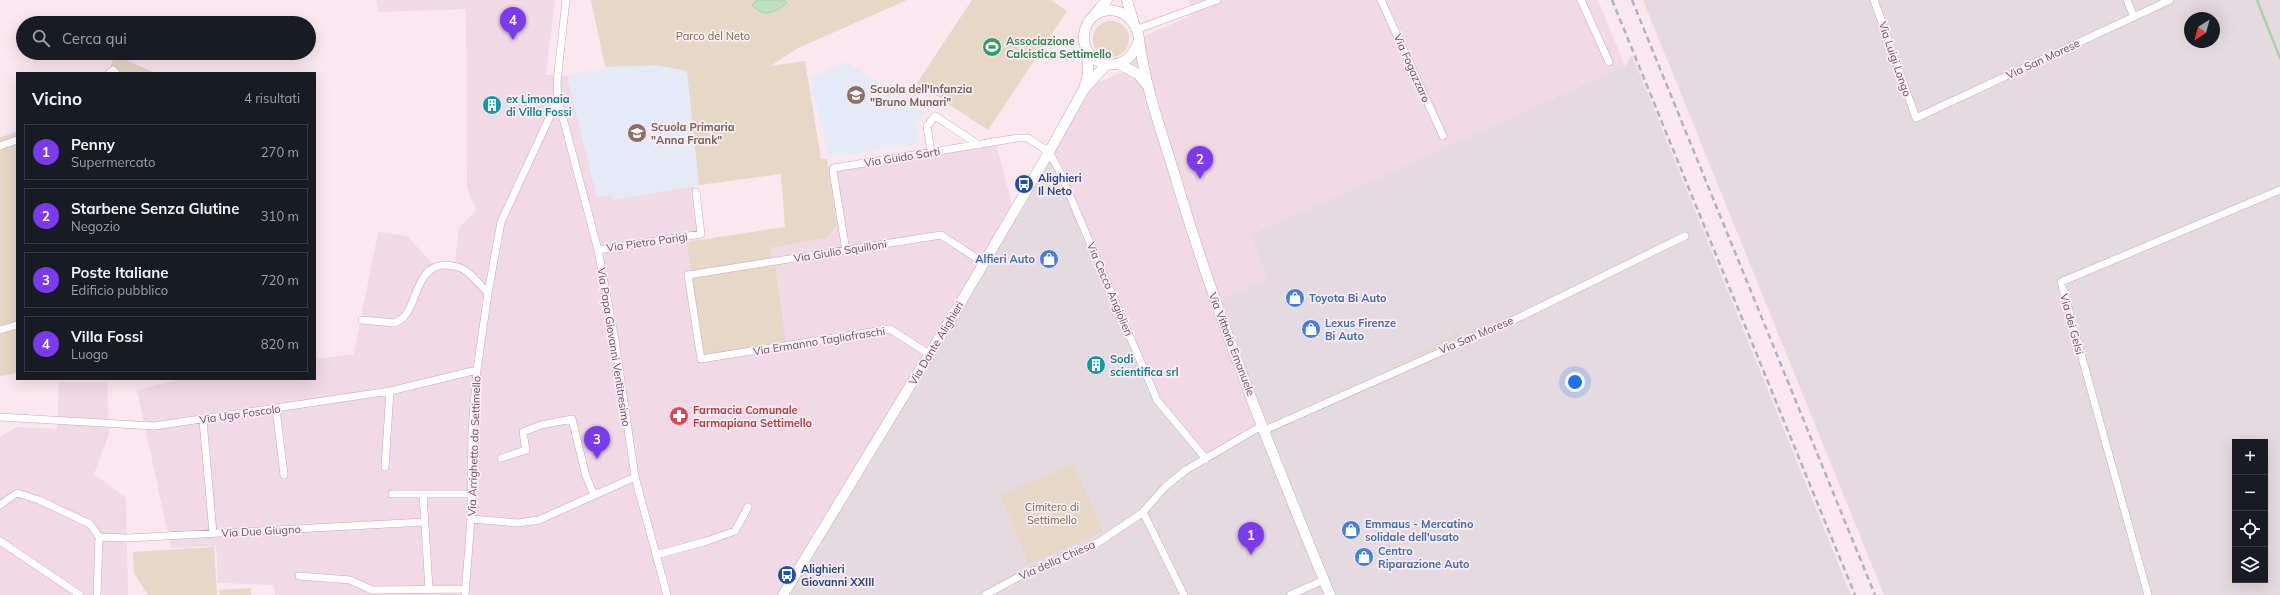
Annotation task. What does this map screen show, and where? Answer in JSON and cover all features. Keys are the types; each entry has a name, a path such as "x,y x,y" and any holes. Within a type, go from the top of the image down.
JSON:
{"main road":[{"path":"1107,0 1090,20 1084,32 1084,38 1092,58 1106,65 1119,64 1132,56 1139,40"},
{"name":"Via Vittorio Emanuele","path":"1127,0 1139,40 1148,87 1198,253 1215,303 1330,595"},
{"path":"1090,20 1096,14 1112,10 1124,13 1135,25"},
{"name":"Via Dante Alighieri","path":"1084,89 1088,74 1088,51"},
{"name":"Via Vittorio Emanuele","path":"1119,64 1138,74 1148,87"},
{"name":"Via Dante Alighieri","path":"783,595 984,263 1084,89 1106,65"}],"street":[{"name":"Via Arrighetto da Settimello","path":"465,592 471,519 472,430 477,370 488,293 502,219 558,99 557,82 566,0"},
{"path":"1135,25 1217,0"},
{"name":"Via Fogazzaro","path":"1381,0 1443,136"},
{"path":"1581,0 1609,62"},
{"name":"Via Luigi Longo","path":"1874,0 1916,118"},
{"path":"2127,0 2134,17"},
{"name":"Via San Morese","path":"1916,118 2170,0"},
{"name":"Via Papa Giovanni Ventitresimo","path":"558,99 598,250 615,340 635,477 667,595"},
{"path":"931,152 927,126 935,116 979,145"},
{"name":"Via Guido Sarti","path":"846,251 834,168 1024,137 1049,152"},
{"path":"0,146 16,140"},
{"name":"Via Cecco Angiolieri","path":"1049,152 1157,400 1206,459"},
{"name":"Via dei Gelsi","path":"2148,595 2061,282 2280,190"},
{"name":"Via Pietro Parigi","path":"598,250 701,234 696,192"},
{"name":"Via Giulio Squilloni","path":"701,359 688,275 941,235 984,263"},
{"name":"Via San Morese","path":"1264,427 1522,316 1685,236"},
{"path":"362,320 394,323 400,321 410,309 417,288 430,271 438,265 457,266 465,270 488,293"},
{"path":"0,330 16,325"},
{"name":"Via Ermanno Tagliafraschi","path":"701,359 890,329 929,354"},
{"name":"Via Ugo Foscolo","path":"0,418 154,426 204,420 390,391 477,370"},
{"path":"385,467 390,391"},
{"path":"276,409 284,475"},
{"path":"501,458 526,450 523,432 541,425 572,419 586,476 594,495"},
{"path":"204,420 214,533"},
{"name":"Via della Chiesa","path":"985,595 1022,575 1054,564 1099,542 1144,512 1166,486 1206,459 1264,427"},
{"path":"471,519 518,523 539,520 635,477"},
{"path":"0,505 17,493 38,500 90,524 99,537 97,595"},
{"path":"392,494 472,494"},
{"path":"423,494 429,589"},
{"path":"656,555 707,541 735,531 748,506"},
{"path":"1144,512 1184,595"},
{"name":"Via Due Giugno","path":"99,537 129,538 424,522"},
{"path":"0,541 80,595"},
{"path":"298,576 350,580 372,590 429,589 465,592"},
{"path":"1290,595 1324,580"}],"shaded area":[{"path":"376,0 555,0 546,75 569,76 605,67 699,185 694,186 701,239 687,242 772,259 770,248 827,238 837,225 828,166 995,140 1014,212 783,595 275,595 274,585 218,583 216,546 171,548 137,390 177,380 316,380 316,359 354,354 378,232 407,236 432,263 455,261 459,228 476,210 467,188 466,9 378,12"},
{"path":"757,0 784,0 787,3 778,9 765,13 756,9 752,5"},
{"path":"1188,0 1598,0 1625,66 1250,235 1267,278 1263,425 1206,459 1157,400 1049,152 1084,89 1124,71 1145,36 1194,14"},
{"path":"1643,0 2280,0 2280,595 1884,595"},
{"path":"1632,55 1851,595 784,595 1049,152 1157,400 1206,459 1263,425 1215,303 1267,278 1250,235 1625,66"},
{"name":"Scuola dell'Infanzia \"Bruno Munari\"","path":"846,61 925,113 916,123 920,143 829,158 810,78"},
{"name":"Scuola Primaria \"Anna Frank\"","path":"655,65 687,70 699,185 612,200 611,195 597,198 568,81 569,76 605,67"},
{"path":"59,382 107,382 109,434 94,474 126,498 128,595 0,595 0,437 17,427 57,429"}],"green space":[{"name":"Parco del Neto","path":"591,0 907,0 798,48 770,66 805,61 821,159 827,159 837,225 827,238 770,248 772,259 691,271 687,242 785,227 781,174 699,185 687,71 655,65 605,67"},
{"name":"Associazione Calcistica Settimello","path":"972,0 1051,0 1067,11 988,130 917,83"},
{"path":"1115,21 1124,26 1128,32 1128,46 1124,52 1115,57 1107,57 1098,52 1094,46 1093,35 1098,26 1104,22"},
{"path":"113,60 126,60 153,72 108,72"},
{"path":"16,131 16,373 0,376 0,138"},
{"path":"775,265 786,343 707,355 704,353 692,280 694,278"},
{"path":"1455,332 1459,335 1457,338 1394,366 1390,366 1392,361 1396,363 1453,337"},
{"name":"Cimitero di Settimello","path":"1074,464 1103,532 1029,564 1000,495"},
{"path":"214,547 217,595 148,595 134,573 133,552"},
{"path":"251,588 251,595 220,595 219,590"}],"waterway":[{"path":"2257,0 2280,58"}],"railway":[{"path":"1612,0 1855,595"},
{"path":"1632,0 1875,595"}],"place":[{"name":"Villa Fossi","path":"513,40"},
{"name":"Associazione Calcistica Settimello","path":"992,47"},
{"name":"Scuola dell'Infanzia \"Bruno Munari\"","path":"856,95"},
{"name":"ex Limonaia di Villa Fossi","path":"492,105"},
{"name":"Scuola Primaria \"Anna Frank\"","path":"637,133"},
{"name":"Starbene Senza Glutine","path":"1200,179"},
{"name":"Alighieri Il Neto","path":"1024,184"},
{"name":"Alfieri Auto","path":"1049,259"},
{"name":"Toyota Bi Auto","path":"1295,298"},
{"name":"Lexus Firenze Bi Auto","path":"1311,329"},
{"name":"Sodi scientifica srl","path":"1096,365"},
{"name":"Farmacia Comunale Farmapiana Settimello","path":"679,416"},
{"name":"Poste Italiane","path":"597,459"},
{"name":"Emmaus - Mercatino solidale dell'usato","path":"1351,530"},
{"name":"Penny","path":"1251,555"},
{"name":"Centro Riparazione Auto","path":"1364,557"},
{"name":"Alighieri Giovanni XXIII","path":"787,575"}]}
